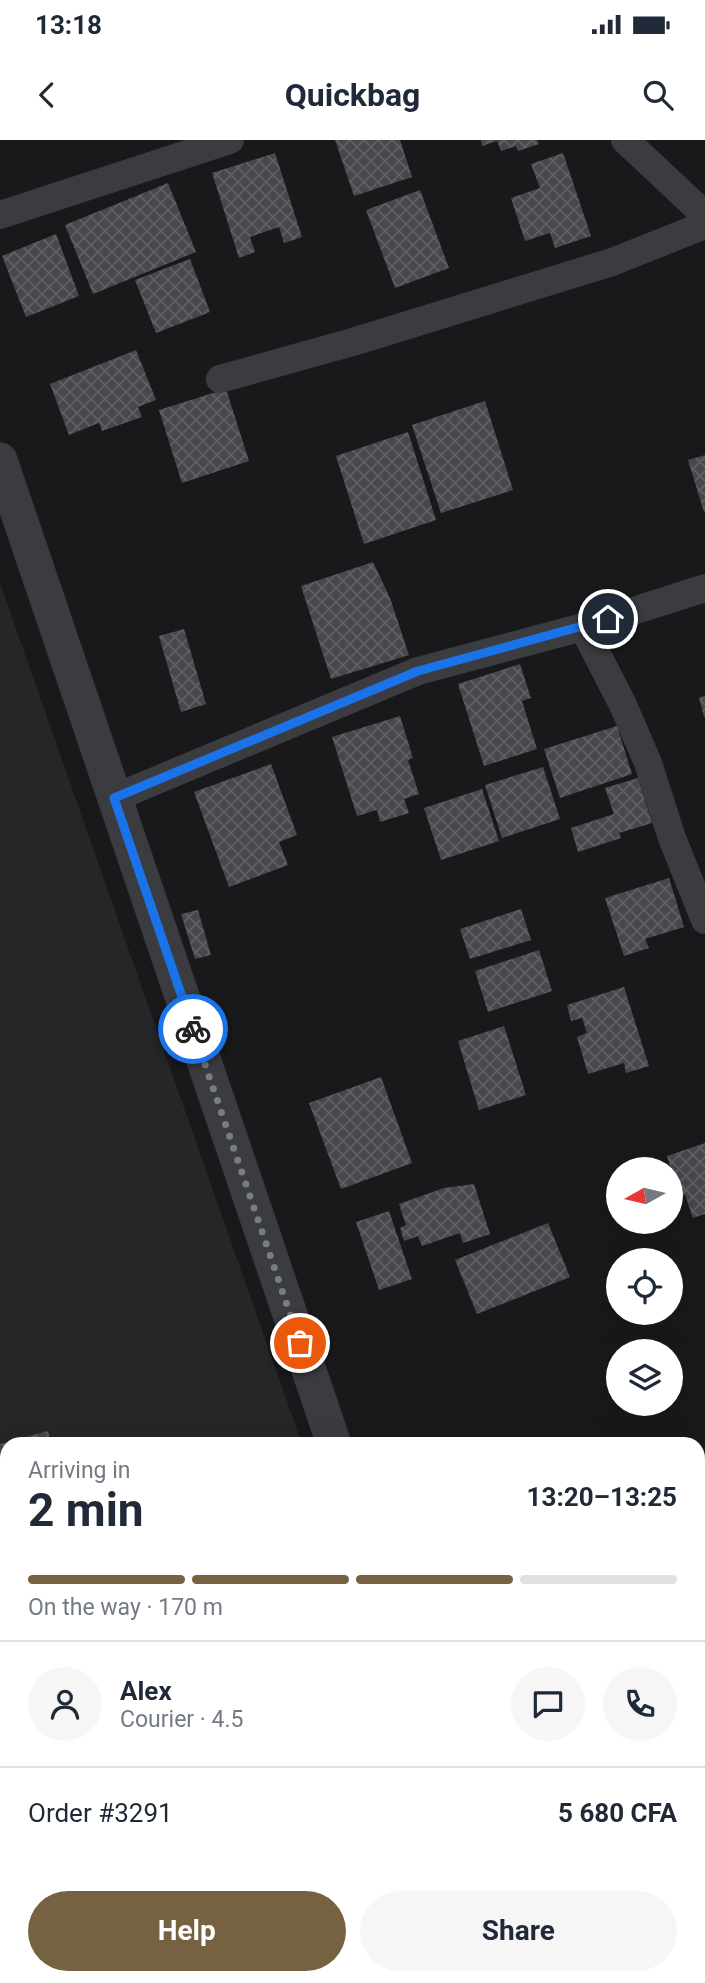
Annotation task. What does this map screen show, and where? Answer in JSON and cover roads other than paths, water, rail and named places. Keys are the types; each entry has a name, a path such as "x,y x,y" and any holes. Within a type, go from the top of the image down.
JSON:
{"street":[{"path":"0,215 230,140"},
{"path":"625,140 705,215"},
{"path":"220,379 356,341 612,262 705,225"},
{"path":"0,460 332,1437"},
{"path":"114,798 418,671 583,627 705,588"},
{"path":"583,627 623,705 648,763 672,838 705,920"}]}
